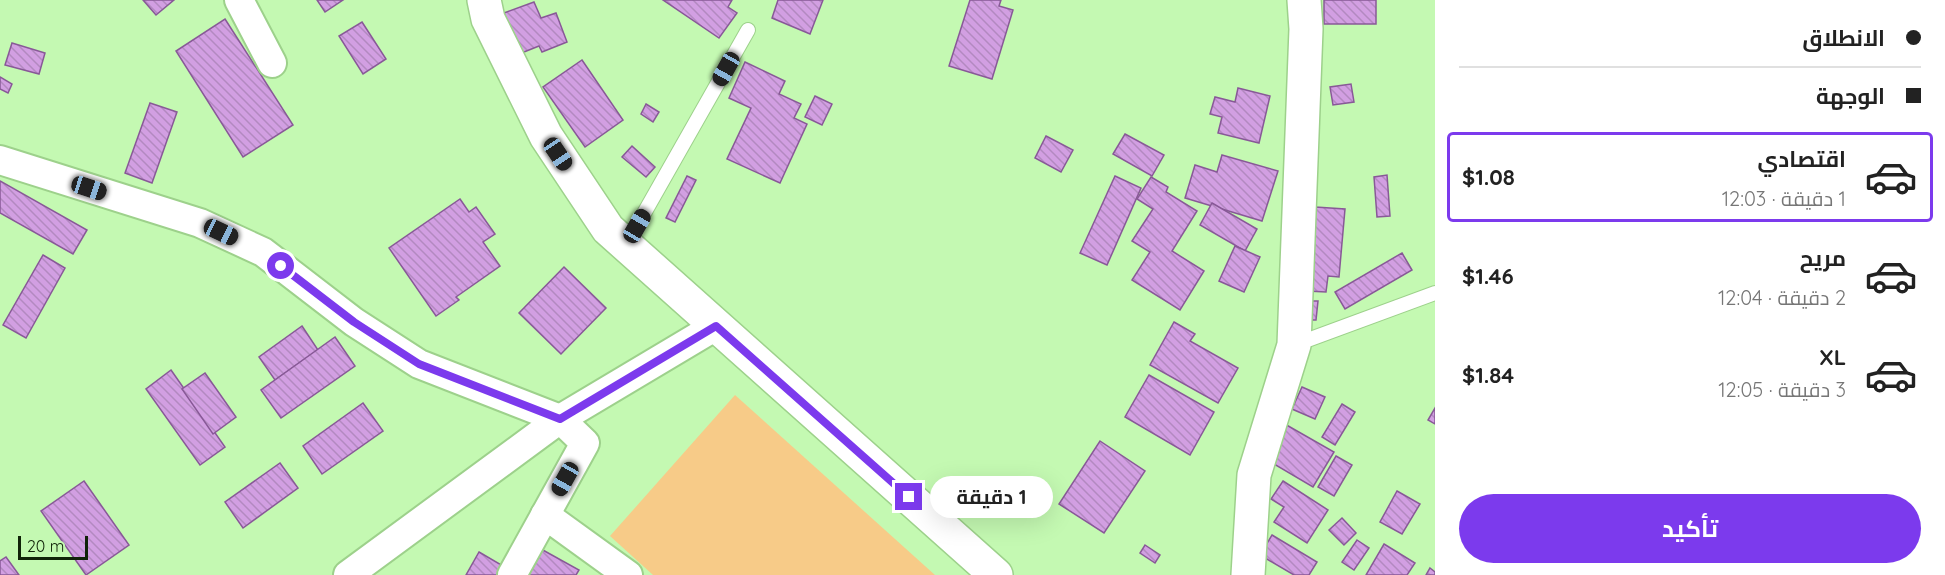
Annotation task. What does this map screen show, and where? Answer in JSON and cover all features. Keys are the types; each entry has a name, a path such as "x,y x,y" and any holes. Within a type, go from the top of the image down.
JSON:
{"street":[{"path":"239,0 272,63"},
{"path":"484,0 488,19 546,136 608,229 996,575"},
{"path":"1248,575 1254,475 1294,345 1306,29 1304,0"},
{"path":"0,159 200,223 263,252 354,322 419,364 560,419 585,443 512,575"},
{"path":"348,575 560,419 716,326"},
{"path":"545,515 628,575"}],"lane":[{"path":"626,245 748,30"},
{"path":"1294,345 1435,293"}],"shaded area":[{"path":"735,395 935,575 653,575 610,536"}],"building":[{"path":"143,0 174,0 156,15"},
{"path":"317,0 343,0 325,12"},
{"path":"663,0 732,0 728,7 737,13 719,38"},
{"path":"778,0 823,0 810,34 772,18"},
{"path":"970,0 1001,0 999,6 1013,10 992,79 949,66"},
{"path":"1324,0 1376,0 1376,24 1324,24"},
{"path":"534,2 541,18 556,13 567,42 542,52 539,46 519,54 504,13"},
{"path":"225,19 293,125 243,157 176,51"},
{"path":"362,22 386,59 363,74 339,36"},
{"path":"12,43 45,53 39,74 5,65"},
{"path":"582,60 623,120 585,147 543,87"},
{"path":"745,62 785,81 779,94 801,104 794,118 807,124 780,183 727,159 751,108 729,98"},
{"path":"0,77 12,84 8,93 0,89"},
{"path":"1351,84 1354,102 1333,105 1330,87"},
{"path":"1238,88 1270,96 1259,143 1218,133 1222,117 1210,114 1215,97 1235,102"},
{"path":"815,96 832,104 822,125 805,117"},
{"path":"150,103 177,112 152,183 125,173"},
{"path":"646,104 659,112 653,122 641,114"},
{"path":"1125,134 1164,155 1152,176 1113,154"},
{"path":"1046,136 1073,150 1061,172 1035,158"},
{"path":"632,146 655,167 646,177 622,157"},
{"path":"1222,155 1278,171 1262,221 1185,198 1195,165 1217,172"},
{"path":"1387,175 1390,216 1377,217 1374,177"},
{"path":"687,176 696,180 675,222 666,218"},
{"path":"1115,176 1141,188 1107,265 1080,253"},
{"path":"1151,177 1168,187 1166,192 1197,211 1172,251 1204,271 1180,310 1132,280 1150,252 1132,241 1153,209 1137,199"},
{"path":"0,181 87,230 73,254 0,213"},
{"path":"460,199 469,212 476,207 495,234 483,242 500,266 456,297 459,300 436,316 389,248"},
{"path":"1212,203 1257,229 1245,251 1200,225"},
{"path":"1315,207 1345,209 1339,277 1328,276 1326,292 1307,291"},
{"path":"1235,246 1260,257 1244,292 1219,281"},
{"path":"1402,253 1412,270 1345,309 1335,292"},
{"path":"43,255 65,268 26,338 3,325"},
{"path":"564,267 606,308 561,354 519,313"},
{"path":"1306,301 1318,301 1316,320 1305,320"},
{"path":"1174,322 1195,334 1190,341 1238,368 1218,403 1150,365"},
{"path":"302,326 318,350 275,380 259,357"},
{"path":"335,337 355,366 281,418 261,390"},
{"path":"171,370 225,447 200,465 146,389"},
{"path":"205,373 236,417 213,434 182,389"},
{"path":"1149,375 1214,412 1190,455 1125,417"},
{"path":"1302,387 1325,397 1315,419 1292,409"},
{"path":"363,403 383,431 322,474 303,446"},
{"path":"1342,404 1355,412 1335,445 1322,437"},
{"path":"1435,408 1435,424 1428,420"},
{"path":"1283,423 1334,452 1313,487 1262,457"},
{"path":"1100,441 1145,471 1104,533 1059,504"},
{"path":"1336,456 1352,465 1334,496 1318,487"},
{"path":"280,463 298,488 243,528 225,502"},
{"path":"84,481 129,545 86,575 41,511"},
{"path":"1283,481 1328,510 1307,543 1274,522 1284,507 1271,499"},
{"path":"1397,491 1420,504 1402,534 1380,522"},
{"path":"1342,518 1356,533 1344,545 1329,530"},
{"path":"1272,535 1317,562 1309,575 1294,575 1260,555"},
{"path":"1357,540 1369,548 1354,570 1342,562"},
{"path":"1384,544 1415,563 1407,575 1366,575"},
{"path":"1145,545 1160,555 1155,563 1140,553"},
{"path":"541,549 579,570 576,575 526,575"},
{"path":"479,552 510,570 507,575 466,575"},
{"path":"6,557 19,575 0,575 0,561"},
{"path":"1430,568 1435,572 1435,575 1426,575"}],"route":[{"path":"281,266 354,322 419,364 560,419 716,326 909,497"}]}
